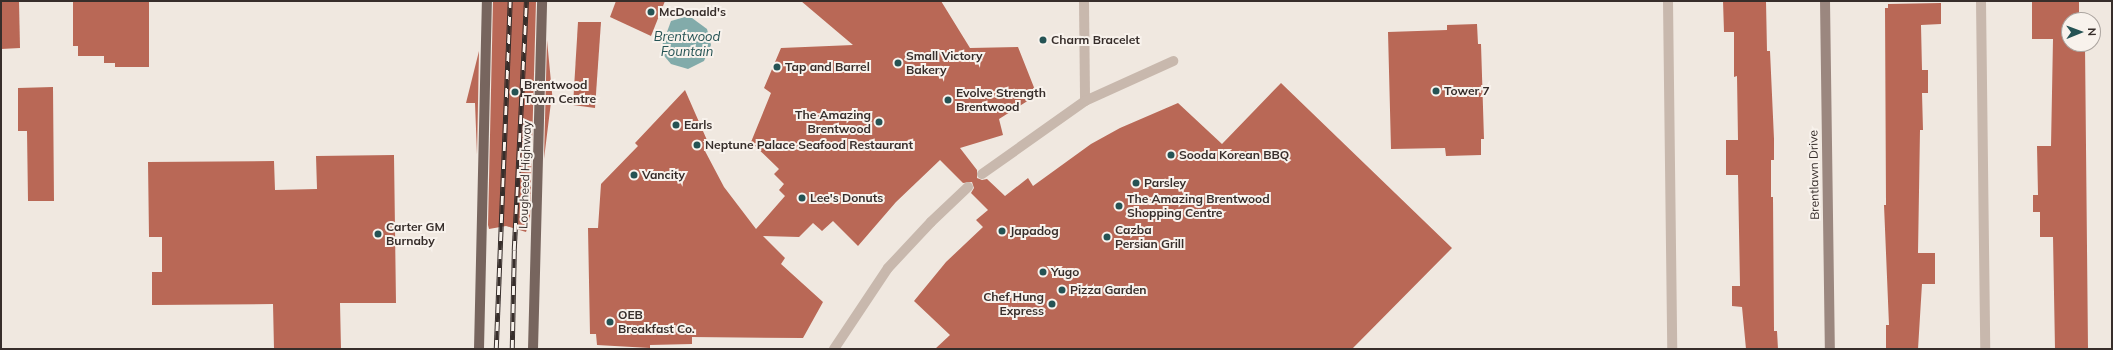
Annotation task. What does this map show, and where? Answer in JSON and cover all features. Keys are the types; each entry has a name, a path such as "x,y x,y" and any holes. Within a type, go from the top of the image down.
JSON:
{"main road":[{"path":"480,349 486,1"},
{"name":"Lougheed Highway","path":"533,349 542,1"}],"street":[{"name":"Brentlawn Drive","path":"1825,1 1830,349"}],"lane":[{"path":"1084,1 1085,101"},
{"path":"1668,1 1672,349"},
{"path":"1981,1 1985,349"},
{"path":"982,174 1085,101 1173,61"},
{"path":"834,349 888,268 931,222 968,188"}],"water":[{"name":"Brentwood Fountain","path":"685,17 692,18 707,29 711,45 704,61 688,69 671,64 660,51 671,21"}],"building":[{"path":"1,1 19,1 20,48 1,49"},
{"path":"73,1 149,1 149,67 115,67 115,63 104,63 104,56 78,56 78,46 73,46"},
{"path":"493,1 536,1 530,219 526,232 506,226 489,229 488,225"},
{"path":"616,1 665,1 651,36 610,17"},
{"path":"801,1 941,1 970,48 1018,47 1037,95 999,119 1003,135 960,148 977,170 977,178 982,180 987,179 1005,196 1028,178 1033,186 1091,144 1120,128 1178,103 1222,144 1281,83 1452,248 1352,349 935,349 950,335 914,301 946,262 983,227 976,220 988,210 971,193 974,188 972,182 963,183 940,160 896,202 858,246 833,221 822,231 813,223 799,237 763,236 785,258 781,264 823,302 803,338 692,337 692,344 650,345 650,348 597,345 596,334 590,334 588,228 598,228 601,184 638,146 635,143 685,90 710,147 705,151 724,187 756,229 785,196 779,190 784,184 774,174 779,169 751,142 771,93 764,88 781,48 853,45"},
{"path":"1723,1 1766,1 1767,51 1770,51 1774,139 1774,160 1771,160 1771,197 1773,197 1774,331 1777,331 1778,349 1746,349 1742,307 1732,306 1732,286 1740,286 1738,175 1726,175 1726,140 1738,140 1737,76 1734,77 1734,32 1724,32"},
{"path":"2032,1 2079,1 2079,12 2061,12 2061,52 2085,52 2088,349 2055,349 2053,237 2040,237 2040,212 2033,212 2033,195 2038,195 2037,146 2051,146 2053,39 2032,39"},
{"path":"1941,3 1941,24 1921,25 1922,70 1928,70 1928,93 1922,93 1923,130 1920,130 1918,253 1935,253 1935,284 1922,284 1918,349 1886,349 1886,325 1889,325 1884,205 1886,205 1885,8 1888,8 1888,4"},
{"path":"578,22 601,22 595,108 573,105"},
{"name":"Tower 7","path":"1477,24 1478,44 1481,44 1484,139 1481,139 1481,155 1446,156 1445,148 1391,149 1388,32 1447,30 1447,25"},
{"path":"547,40 553,103 551,102 544,159"},
{"path":"479,51 477,155 475,103 466,103"},
{"path":"53,87 54,201 28,201 27,131 18,131 18,88"},
{"path":"394,155 396,303 340,303 341,349 274,349 273,304 152,305 152,272 162,272 162,237 149,237 148,162 274,161 275,190 317,189 316,156"}],"railway":[{"path":"496,349 510,1"},
{"path":"512,349 514,250 526,1"}],"place":[{"name":"McDonald's","path":"651,12"},
{"name":"Charm Bracelet","path":"1043,40"},
{"name":"Small Victory Bakery","path":"898,63"},
{"name":"Tap and Barrel","path":"777,67"},
{"name":"Tower 7","path":"1436,91"},
{"name":"Brentwood Town Centre","path":"515,92"},
{"name":"Evolve Strength Brentwood","path":"948,100"},
{"name":"The Amazing Brentwood","path":"879,122"},
{"name":"Earls","path":"676,125"},
{"name":"Neptune Palace Seafood Restaurant","path":"697,145"},
{"name":"Sooda Korean BBQ","path":"1171,155"},
{"name":"Vancity","path":"634,175"},
{"name":"Parsley","path":"1136,183"},
{"name":"Lee's Donuts","path":"802,198"},
{"name":"The Amazing Brentwood Shopping Centre","path":"1119,206"},
{"name":"Japadog","path":"1002,231"},
{"name":"Carter GM Burnaby","path":"378,234"},
{"name":"Cazba Persian Grill","path":"1107,237"},
{"name":"Yugo","path":"1043,272"},
{"name":"Pizza Garden","path":"1062,290"},
{"name":"Chef Hung Express","path":"1052,304"},
{"name":"OEB Breakfast Co.","path":"610,322"}]}
